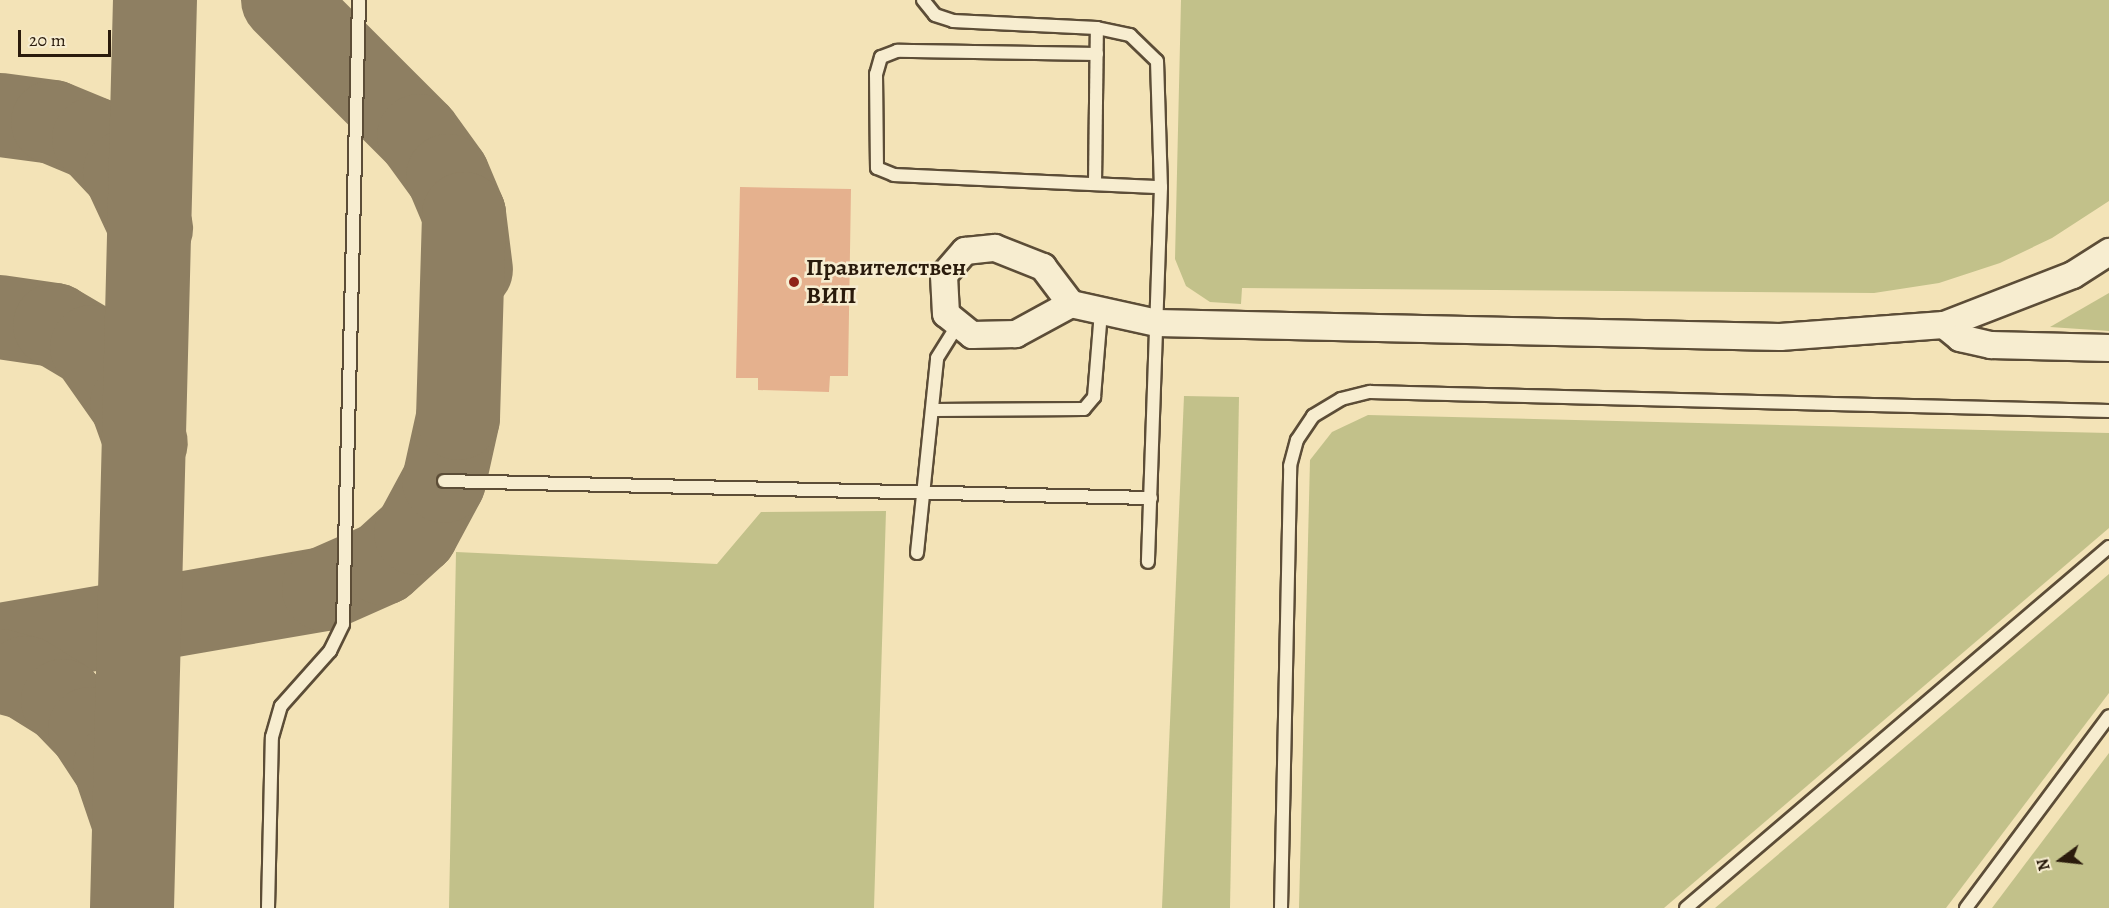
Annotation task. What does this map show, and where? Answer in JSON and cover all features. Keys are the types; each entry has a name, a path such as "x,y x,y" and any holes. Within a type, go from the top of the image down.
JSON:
{"street":[{"path":"1071,304 1042,267 1022,254 978,248 952,260 944,275 946,314 957,326 992,338 1016,334 1071,304 1157,323 1780,337 1944,325 2073,276 2109,252"},
{"path":"1944,325 1960,338 1991,345 2109,348"}],"lane":[{"path":"268,908 272,737 281,706 330,651 343,624 359,0"},
{"path":"923,0 934,15 953,21 1097,28 1130,35 1157,61 1161,187 1148,562"},
{"path":"1095,184 1097,28"},
{"path":"1097,54 897,51 881,57 873,151 877,168 894,175 1161,187"},
{"path":"934,410 1084,409 1094,397 1101,310"},
{"path":"917,553 927,490 938,358 957,326"},
{"path":"1281,908 1290,466 1297,440 1313,416 1341,399 1370,392 2109,411"},
{"path":"444,481 927,490 1151,498"},
{"path":"1686,908 2109,548"},
{"path":"1966,908 2109,716"}],"shaded area":[{"path":"1181,0 2109,0 2109,201 2052,238 2000,263 1939,283 1874,293 1242,288 1241,304 1210,302 1186,286 1175,259"},
{"path":"2109,293 2109,331 2050,327"},
{"path":"1184,396 1239,397 1230,908 1162,908"},
{"path":"1368,415 2109,433 2109,528 1664,908 1299,908 1310,460 1332,432"},
{"path":"886,511 874,908 449,908 456,552 717,564 761,512"},
{"path":"2109,574 2109,693 1946,908 1715,908"},
{"path":"2109,753 2109,908 1992,908"}],"building":[{"name":"Правителствен ВИП","path":"740,187 851,189 848,376 830,376 829,392 758,390 758,378 736,378"}],"taxiway":[{"path":"132,908 155,0"},
{"path":"283,0 419,136 448,176 464,214 471,270"},
{"path":"0,115 53,122 94,139 125,172 151,228"},
{"path":"0,645 324,589 383,563 416,533 444,481 458,418 464,214"},
{"path":"0,317 55,325 92,347 132,404 146,443"},
{"path":"0,671 26,678 63,701 90,729 115,767 132,817"}],"place":[{"name":"Правителствен ВИП","path":"794,282"}]}
